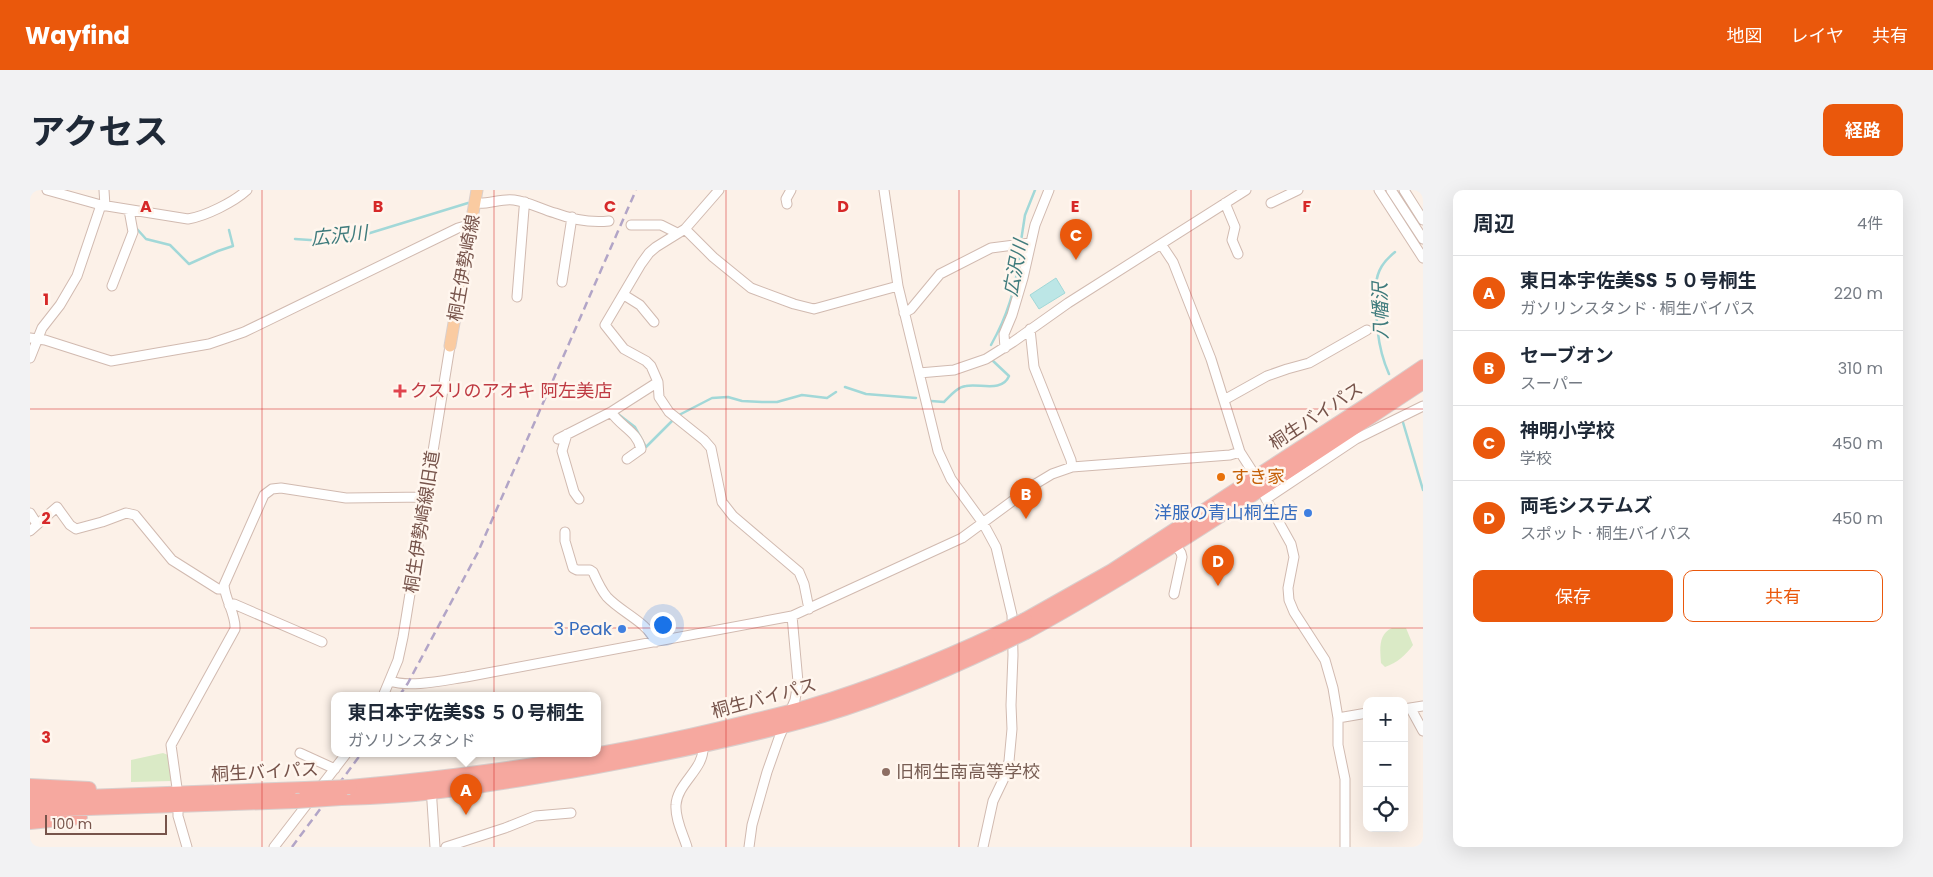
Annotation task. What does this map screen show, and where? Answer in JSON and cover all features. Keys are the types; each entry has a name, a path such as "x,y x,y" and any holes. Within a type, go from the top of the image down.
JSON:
{"highway":[{"name":"桐生バイパス","path":"1025,626 1104,576 1261,488 1423,367"},
{"name":"桐生バイパス","path":"301,795 350,787 431,786 528,778 703,746 803,721 894,691 1025,626 1083,601 1175,544 1423,382"},
{"name":"桐生バイパス","path":"601,754 681,738 791,712 872,686 999,639"},
{"name":"桐生バイパス","path":"30,810 178,800 301,795 342,798 431,786 587,757"},
{"path":"30,786 111,790 156,789 178,800"},
{"name":"桐生バイパス","path":"30,799 178,800"},
{"path":"30,822 152,812 178,800"}],"main road":[{"name":"桐生伊勢崎線","path":"450,346 477,190"}],"street":[{"path":"47,190 103,206 188,219 195,218 236,199 247,190"},
{"path":"30,358 34,338 66,295 77,276 103,206 104,190"},
{"path":"719,190 681,231 656,246 649,253 640,264 605,325 624,349 646,361 650,366 658,382 660,397 669,412 704,440 711,448 722,502 733,516 798,572 804,584 809,609"},
{"path":"787,204 786,198 790,190"},
{"path":"884,190 898,286 936,443 945,468 994,541 1012,615 1012,729 1009,761 1005,776 993,801 983,847"},
{"path":"1005,348 1004,334 1023,278 1023,244 1035,225 1050,190"},
{"path":"919,373 943,372 986,359 1005,348 1068,303 1246,190"},
{"path":"1271,203 1298,190"},
{"path":"1379,190 1423,258"},
{"path":"1391,190 1423,239"},
{"path":"1404,190 1423,220"},
{"path":"475,203 482,204 508,199 526,202 572,217 609,222"},
{"path":"517,297 526,202"},
{"path":"1225,203 1235,227 1232,240 1238,254"},
{"path":"112,286 133,232 129,210"},
{"path":"562,282 572,217"},
{"path":"34,338 111,361 209,344 244,332 458,228 472,224"},
{"path":"631,225 661,225 681,231 750,288 814,309 898,286"},
{"path":"904,313 911,308 940,274 991,248 1023,244"},
{"path":"1161,244 1173,262 1211,359 1240,452 1291,544 1294,557 1288,588 1289,600 1328,667 1338,718 1338,745 1345,779 1345,847"},
{"path":"624,294 640,305 654,322"},
{"path":"1030,329 1034,368 1071,460 1072,467"},
{"path":"1224,400 1267,376 1309,363 1367,330"},
{"name":"桐生伊勢崎線旧道","path":"385,692 403,637 427,498 450,346"},
{"path":"558,439 611,412 658,382"},
{"path":"1261,488 1423,406"},
{"path":"611,412 616,419 634,434 640,444 641,449 627,459"},
{"path":"567,434 562,451 574,492 579,499"},
{"path":"390,681 401,683 453,679 792,616 955,542 1045,478 1063,469 1240,452"},
{"path":"187,847 178,816 178,800 171,744 235,628 234,618 224,589 226,579 264,495 272,489 281,488 346,498 427,498"},
{"path":"30,513 34,527 57,508 70,525 76,529 130,513 135,515 154,536 172,560 218,589 224,589"},
{"path":"565,532 565,541 573,568 593,572 606,596 618,607 636,618 656,642"},
{"path":"1174,594 1182,557 1182,553 1175,544"},
{"path":"229,605 234,604 322,642"},
{"path":"749,847 752,824 767,772 791,712 798,682 792,616"},
{"path":"1408,709 1423,706"},
{"path":"1408,710 1423,732"},
{"path":"1338,718 1363,714"},
{"path":"687,847 676,812 676,805 679,795 700,761 703,746"},
{"path":"300,753 335,769"},
{"path":"274,847 344,757"},
{"path":"431,786 435,847"},
{"path":"446,847 535,816 571,813"}],"green space":[{"path":"1392,628 1406,628 1413,645 1401,658 1385,667 1381,663 1381,643 1384,634"},
{"path":"163,753 168,755 172,781 131,782 131,760"}],"water":[{"path":"1056,278 1065,293 1039,309 1030,295"}],"waterway":[{"name":"広沢川","path":"1021,241 1025,215 1035,190"},
{"name":"広沢川","path":"295,239 325,241 357,237 468,203"},
{"path":"137,229 146,239 170,245 189,264 233,246 229,230"},
{"name":"広沢川","path":"991,345 1011,298 1020,247"},
{"name":"八幡沢","path":"1389,374 1379,342 1376,285 1382,266 1395,252"},
{"name":"広沢川","path":"931,401 944,402 954,392 963,387 971,385 996,386 1006,381 1009,376 992,360"},
{"name":"広沢川","path":"845,387 866,394 916,398"},
{"path":"679,415 712,398 728,397 742,401 777,402 802,395 827,398 836,392"},
{"path":"618,414 635,427 646,447 674,419"},
{"name":"八幡沢","path":"1402,419 1423,490"}],"railway":[{"path":"402,692 478,552 636,190"},
{"path":"292,847 359,757"}],"place":[{"name":"神明小学校","path":"1076,260"},
{"name":"クスリのアオキ 阿左美店","path":"400,391"},
{"name":"すき家","path":"1221,477"},
{"name":"洋服の青山桐生店","path":"1308,513"},
{"name":"セーブオン","path":"1026,519"},
{"name":"両毛システムズ","path":"1218,586"},
{"name":"3 Peak","path":"622,629"},
{"name":"旧桐生南高等学校","path":"886,772"},
{"name":"東日本宇佐美SS ５０号桐生","path":"466,815"}]}
